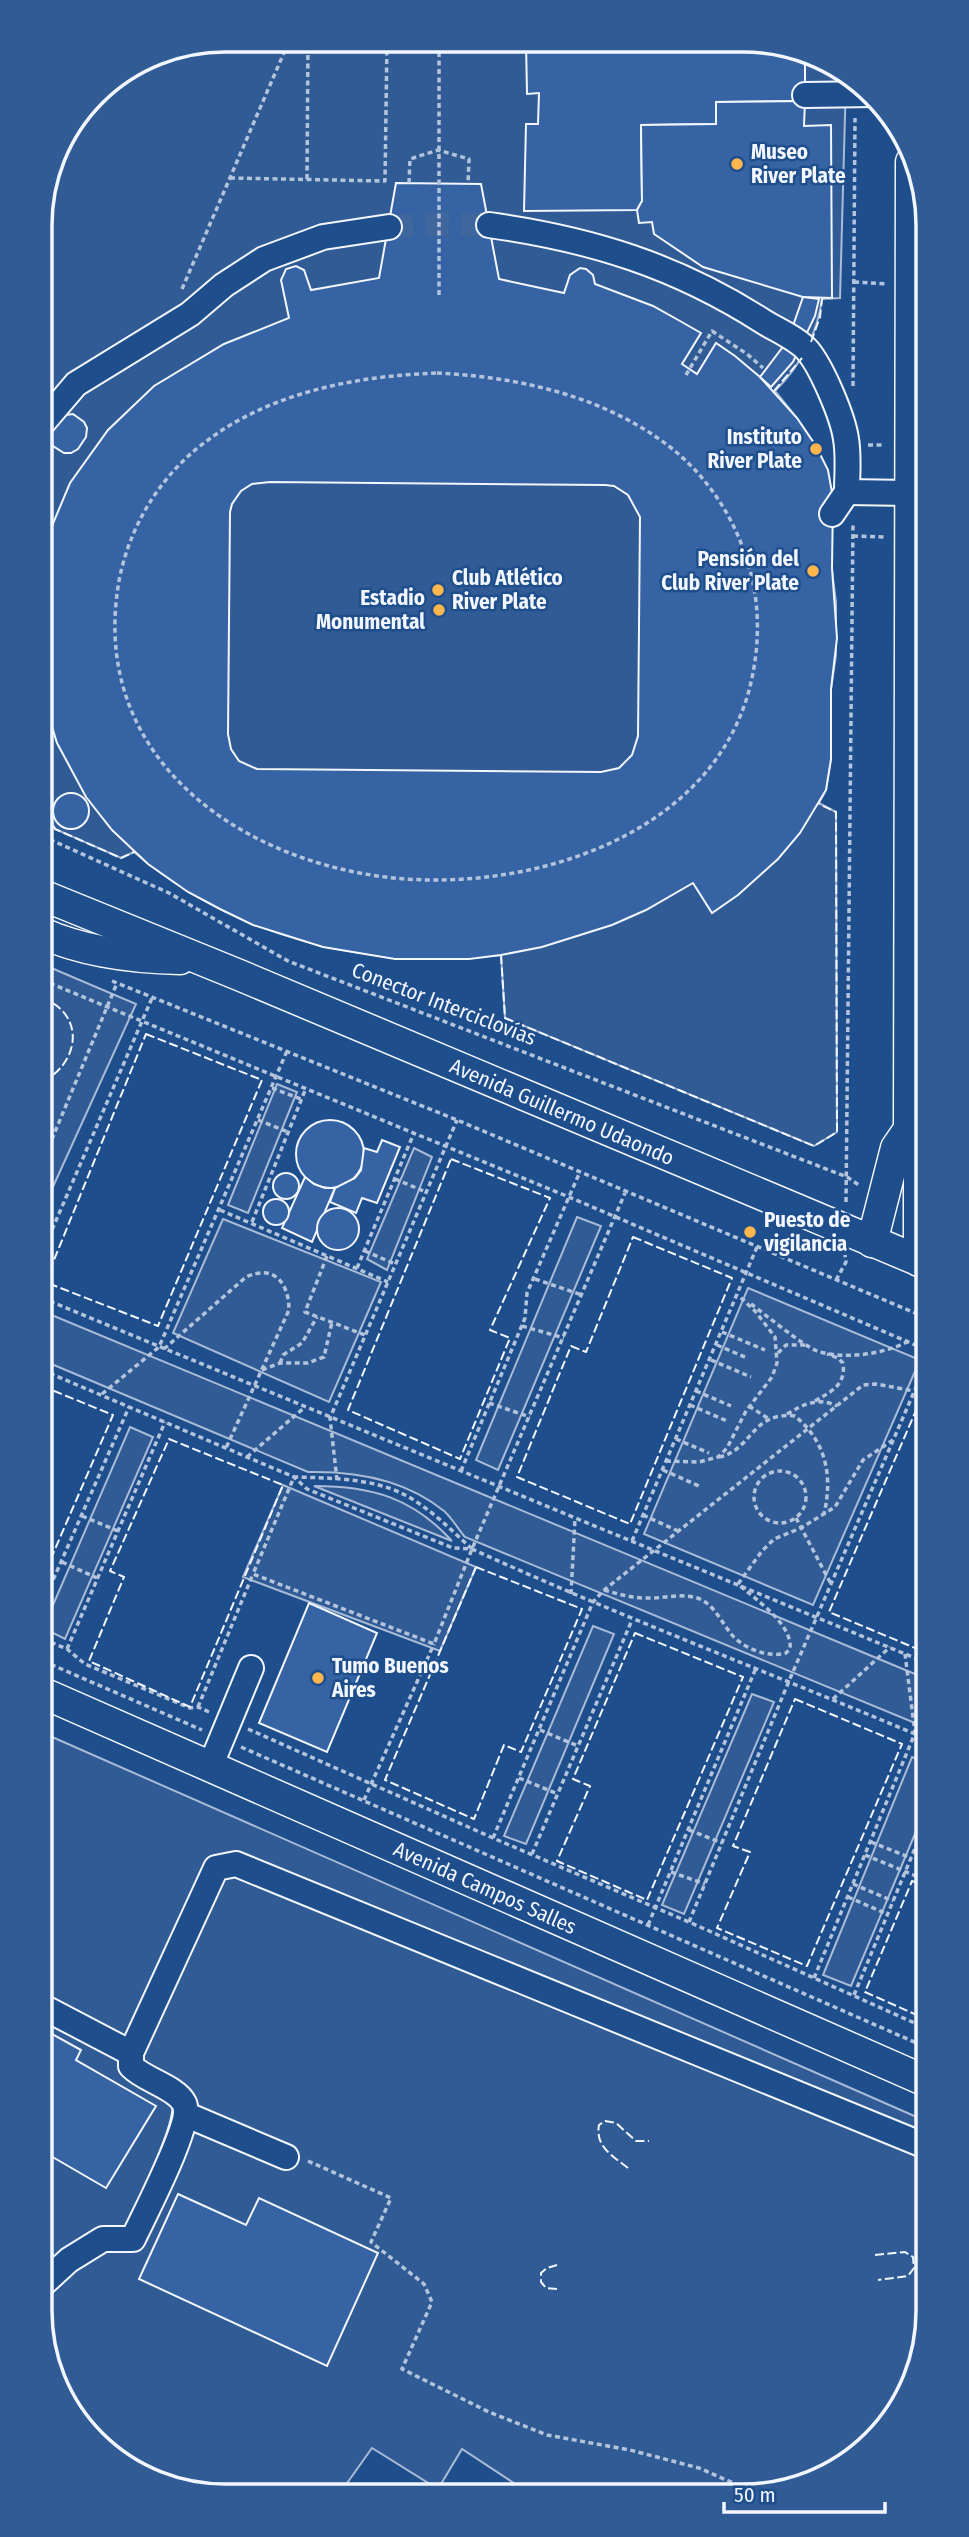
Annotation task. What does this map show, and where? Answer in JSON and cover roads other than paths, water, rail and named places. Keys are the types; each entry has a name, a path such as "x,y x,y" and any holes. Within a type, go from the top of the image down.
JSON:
{"main road":[{"path":"913,195 916,230"},
{"name":"Avenida Guillermo Udaondo","path":"53,899 916,1260"},
{"name":"Avenida Guillermo Udaondo","path":"53,938 136,958 198,959"},
{"path":"872,1242 895,1148 916,1130"},
{"name":"Avenida Campos Salles","path":"52,1697 916,2077"}],"street":[{"path":"805,94 857,94"},
{"path":"489,225 564,236 645,261 685,277 722,297 807,350 829,388 846,438 850,492 832,514"},
{"path":"53,411 76,384 184,318 264,258 323,237 389,227"},
{"path":"850,492 916,493"},
{"path":"210,1767 251,1668"},
{"path":"52,2280 69,2260 103,2239 133,2239 180,2136 187,2115 184,2103 175,2094 136,2072 131,2066 131,2053 216,1868 236,1864 916,2142"},
{"path":"52,2012 131,2053"},
{"path":"187,2115 286,2157"}],"tunnel":[{"path":"389,227 489,225"}],"place":[{"name":"Museo River Plate","path":"737,164"},
{"name":"Instituto River Plate","path":"816,449"},
{"name":"Pensión del Club River Plate","path":"813,571"},
{"name":"Club Atlético River Plate","path":"438,590"},
{"name":"Estadio Monumental","path":"439,610"},
{"name":"Puesto de vigilancia","path":"750,1232"},
{"name":"Tumo Buenos Aires","path":"318,1678"}]}
